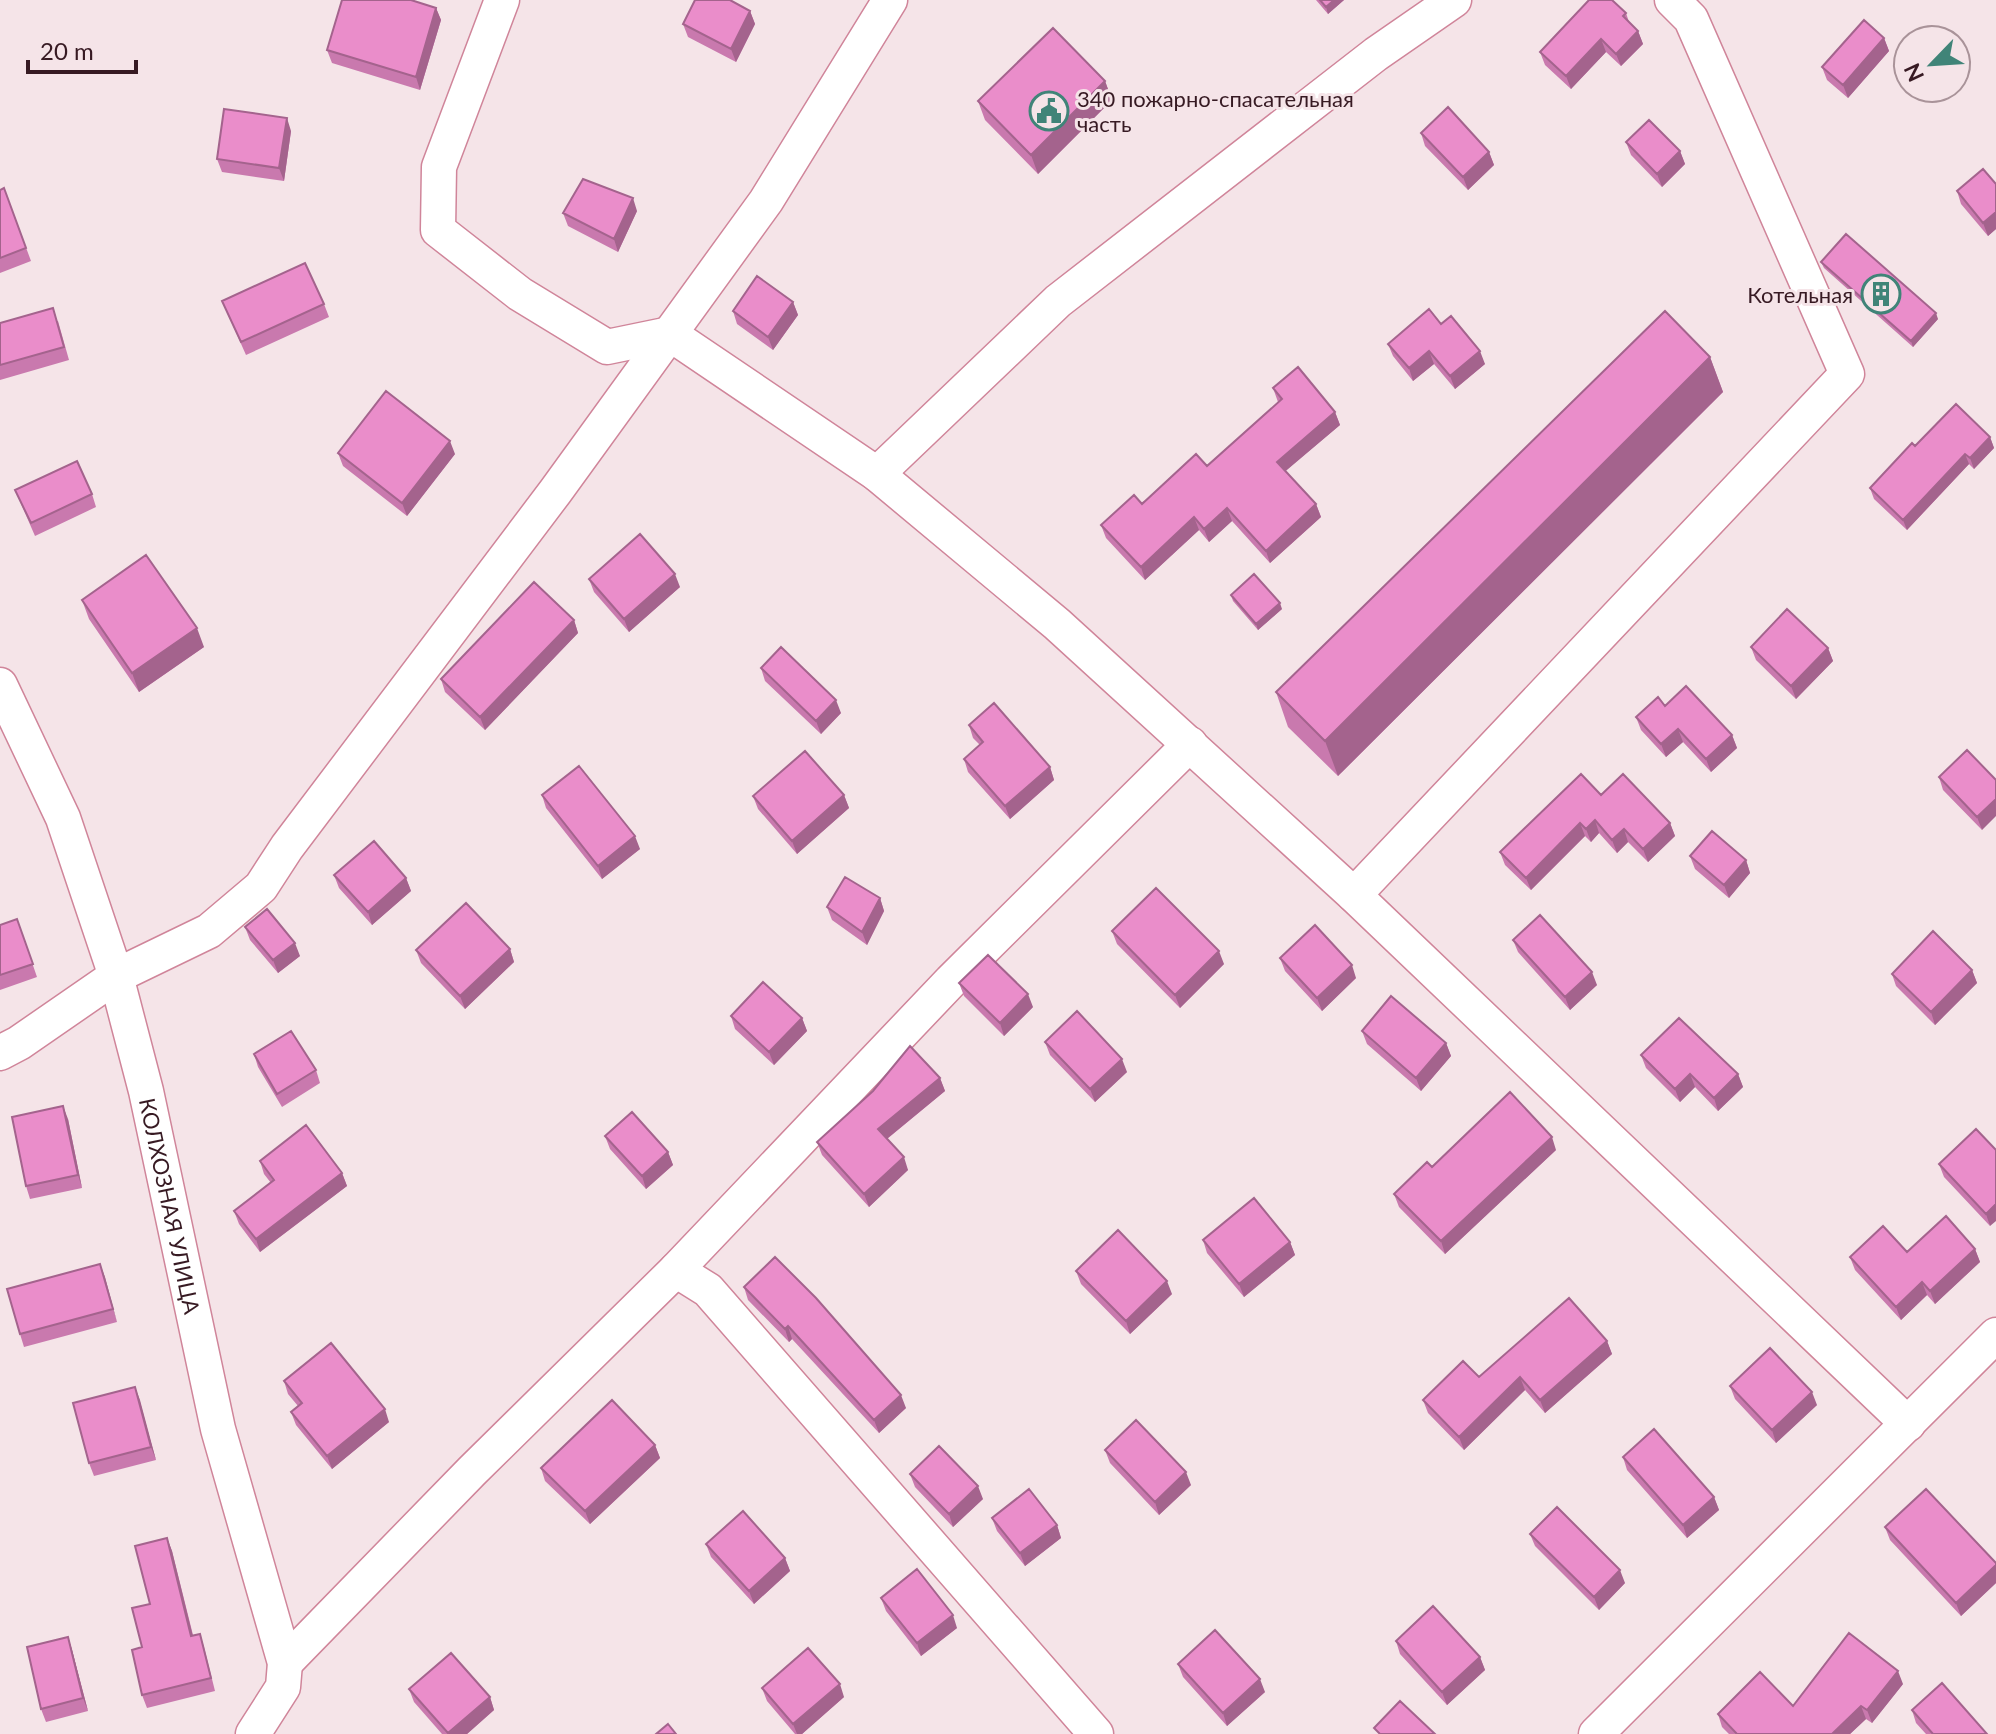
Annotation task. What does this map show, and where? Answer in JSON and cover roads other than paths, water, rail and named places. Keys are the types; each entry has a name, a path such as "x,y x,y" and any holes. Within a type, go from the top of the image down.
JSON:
{"street":[{"path":"502,0 439,167 438,230 520,294 607,347 670,334 877,474 1057,624 1354,895 1908,1424"},
{"path":"0,1053 116,976 209,931 261,887 287,847 555,492 766,201 890,0"},
{"path":"877,474 1058,301 1376,54 1454,0"},
{"path":"1354,895 1847,374 1691,19 1672,0"},
{"name":"КОЛХОЗНАЯ УЛИЦА","path":"0,685 63,818 116,976 146,1091 218,1429 285,1663"},
{"path":"253,1734 283,1687 285,1663 472,1471 676,1270 951,981 1190,744"},
{"path":"676,1270 708,1290 1096,1734"},
{"path":"1596,1734 1996,1335"}],"place":[{"name":"340 пожарно-спасательная часть","path":"1049,111"},
{"name":"Котельная","path":"1881,294"}]}
